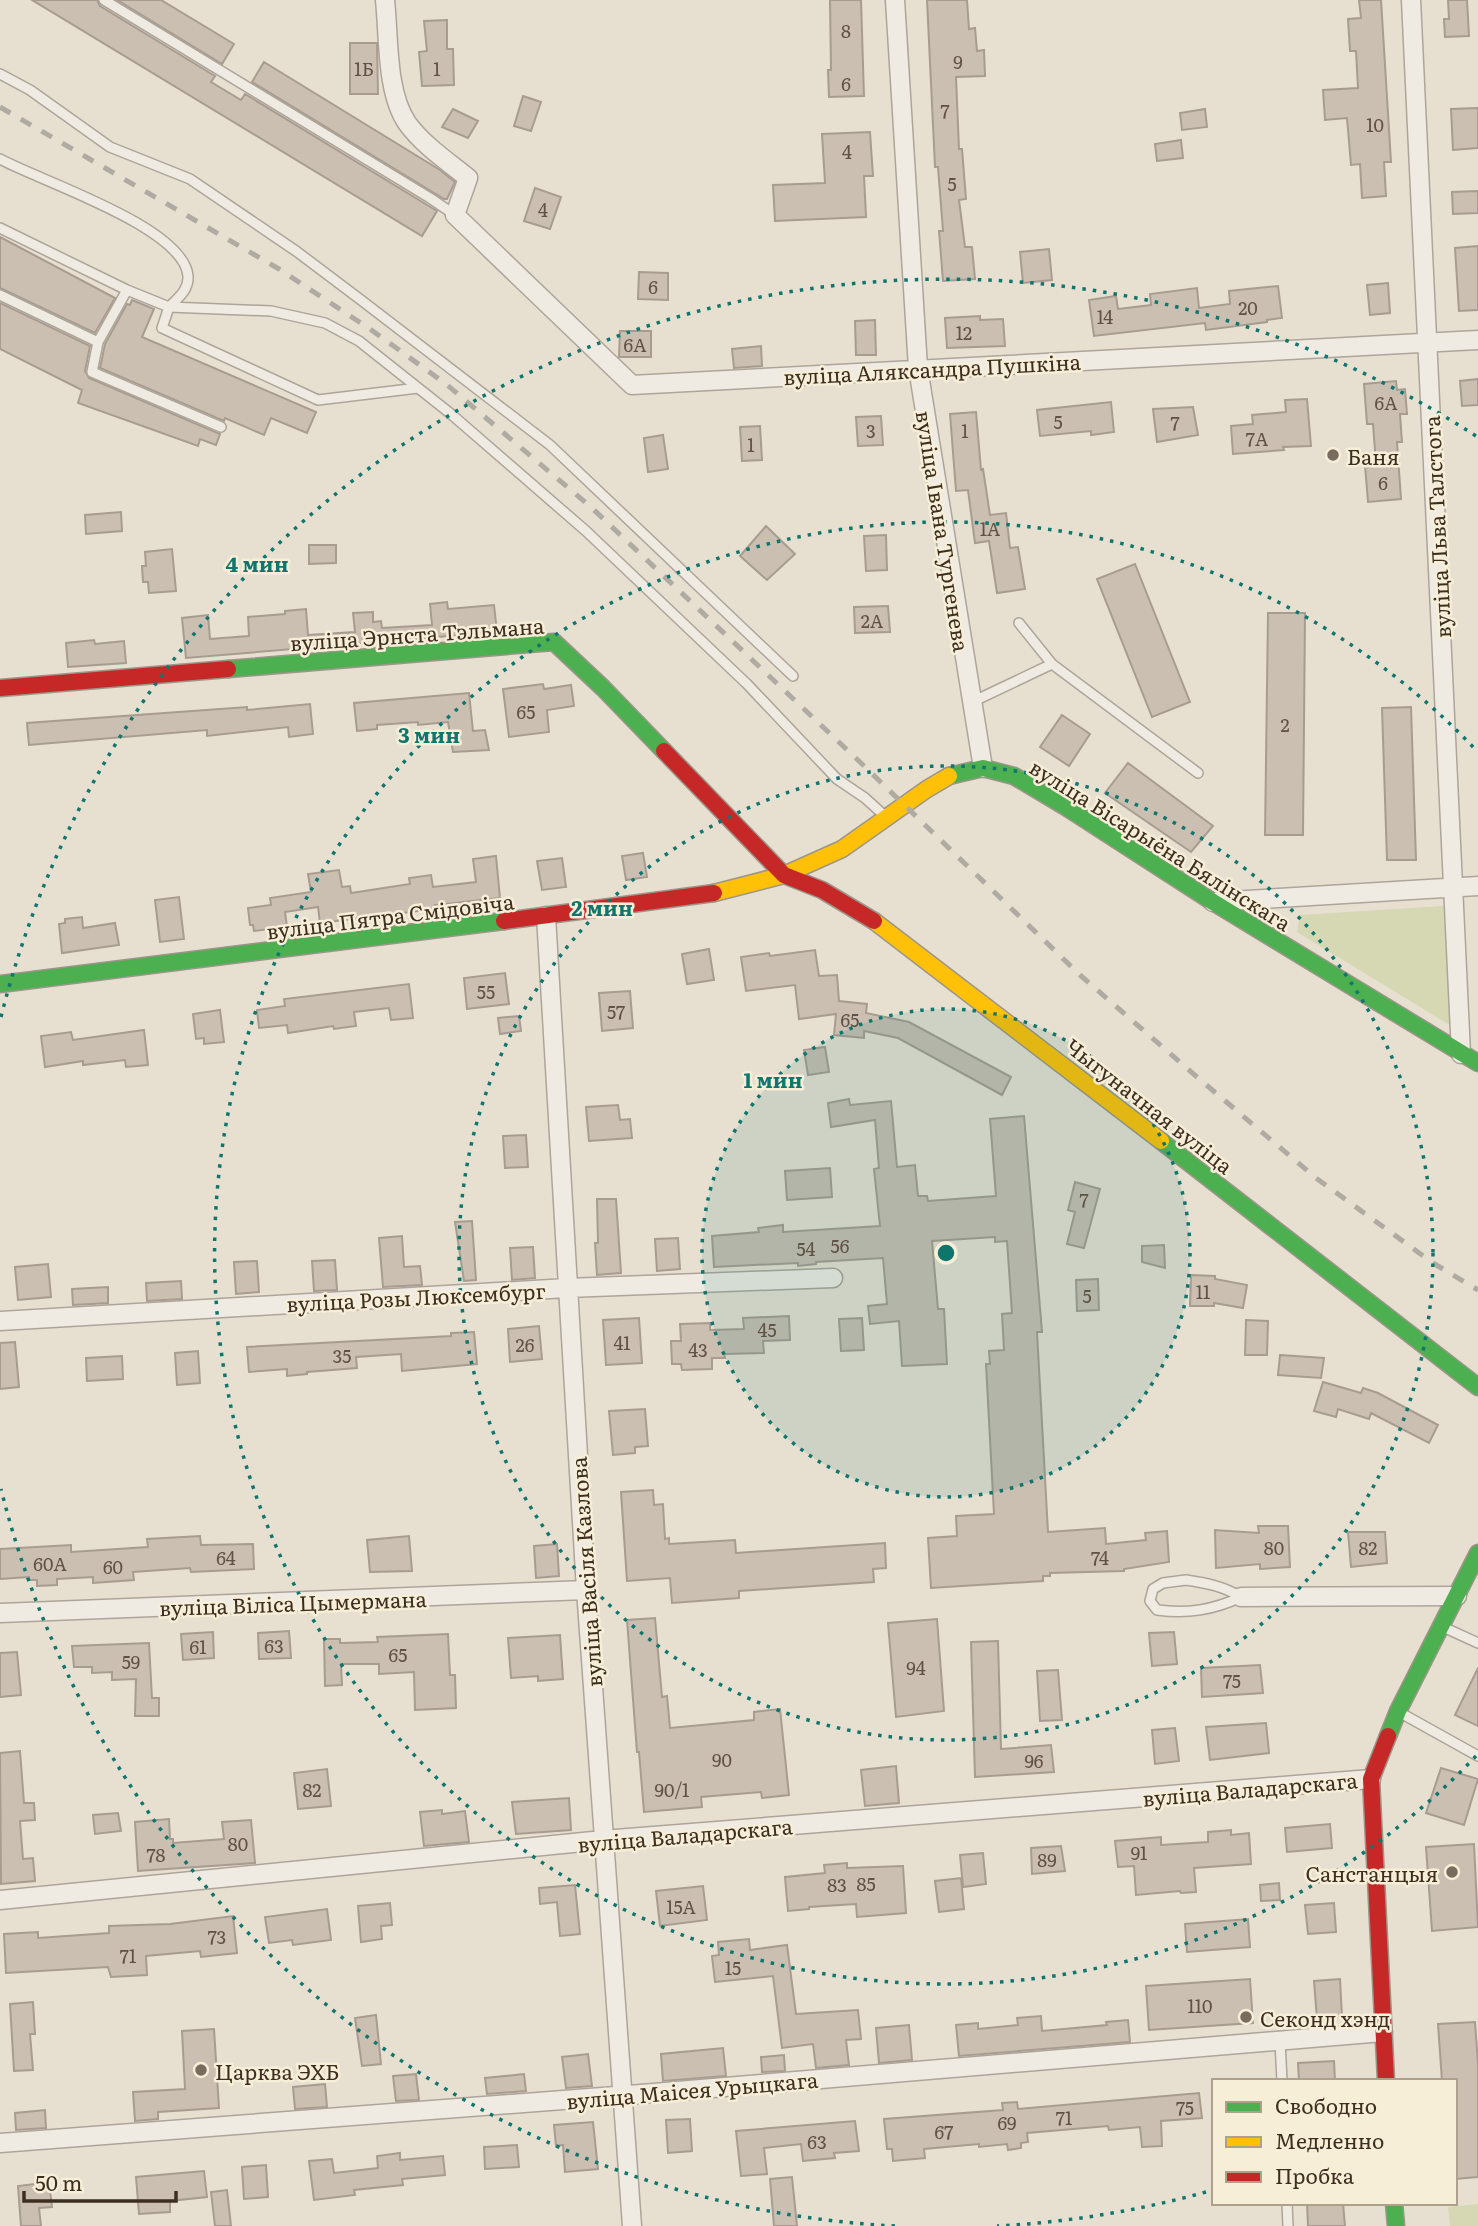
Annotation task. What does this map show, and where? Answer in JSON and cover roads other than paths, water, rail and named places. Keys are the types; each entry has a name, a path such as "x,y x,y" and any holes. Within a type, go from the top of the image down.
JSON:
{"street":[{"path":"385,0 394,93 406,122 424,143 468,178 455,215"},
{"name":"вуліца Івана Тургенева","path":"895,0 918,369 983,768"},
{"name":"вуліца Льва Талстога","path":"1411,0 1452,887 1472,1061"},
{"name":"вуліца Аляксандра Пушкіна","path":"455,215 632,385 1478,340"},
{"name":"вуліца Эрнста Тэльмана","path":"0,688 554,642 603,688 784,875"},
{"name":"вуліца Вісарыёна Бялінскага","path":"784,875 842,849 951,775 983,768 1014,776 1472,1061"},
{"name":"вуліца Пятра Смідовіча","path":"0,984 720,892 784,875"},
{"name":"Чыгуначная вуліца","path":"784,875 822,890 869,917 1045,1050 1478,1387"},
{"path":"1213,902 1478,886"},
{"name":"вуліца Васіля Казлова","path":"546,916 586,1590 632,2226"},
{"name":"вуліца Розы Люксембург","path":"0,1321 567,1287 833,1278"},
{"path":"1386,2079 1371,1779 1398,1711 1478,1553"},
{"name":"вуліца Віліса Цымермана","path":"0,1613 586,1590"},
{"path":"1241,1597 1457,1595"},
{"name":"вуліца Валадарскага","path":"0,1900 603,1840 1371,1779"},
{"name":"вуліца Маісея Урыцкага","path":"0,2143 1383,2032"},
{"path":"1394,2205 1396,2226"}],"lane":[{"path":"104,0 455,215"},
{"path":"0,74 30,90 110,147 190,179 296,251 550,444 793,676"},
{"path":"0,159 132,219 165,241 182,259 188,276 185,290 169,307 162,328 318,400 418,388"},
{"path":"0,228 127,290 169,307 271,311 325,323 359,341 451,414 586,531 747,684 837,779 888,818"},
{"path":"127,290 98,342 92,372 221,427"},
{"path":"0,295 98,342"},
{"path":"1018,623 1052,664 1198,773"},
{"path":"972,702 1052,664"},
{"path":"1186,1580 1227,1588 1241,1597 1221,1606 1188,1612 1157,1610 1150,1601 1153,1589 1163,1583 1186,1580"},
{"path":"1441,1626 1478,1643"},
{"path":"1398,1711 1478,1756"},
{"path":"1280,2041 1282,2079"},
{"path":"1287,2205 1288,2226"}],"railway":[{"path":"0,107 279,269 370,329 446,384 592,508 1080,975 1316,1178 1433,1263 1478,1290"}],"place":[{"name":"Баня","path":"1333,455"},
{"name":"Санстанцыя","path":"1452,1872"},
{"name":"Секонд хэнд","path":"1246,2017"},
{"name":"Царква ЭХБ","path":"201,2070"}]}
